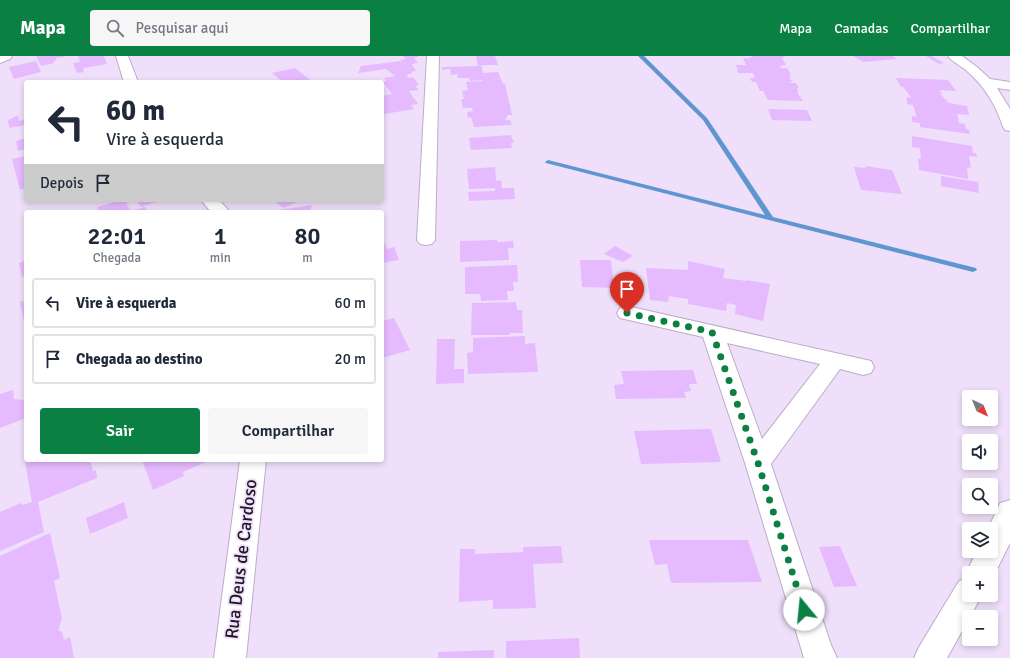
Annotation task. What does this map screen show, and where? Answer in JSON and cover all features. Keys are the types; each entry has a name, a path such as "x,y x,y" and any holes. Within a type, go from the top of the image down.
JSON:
{"street":[{"path":"0,59 6,56"},
{"path":"122,56 130,80"},
{"path":"426,240 433,56"},
{"path":"954,56 967,63 987,83 1007,115 1010,127"},
{"path":"987,83 1010,86"},
{"path":"211,202 219,210"},
{"path":"627,313 835,360 863,368"},
{"path":"712,332 758,463 818,654 821,658"},
{"path":"758,463 835,360"},
{"name":"Rua Deus de Cardoso","path":"230,658 253,462"},
{"path":"984,566 991,554 1010,510"},
{"path":"930,658 963,602"}],"building":[{"path":"36,56 64,57 56,58 53,62 54,63 41,66"},
{"path":"78,56 104,56 107,64 83,68 84,72 77,73 73,63 80,62"},
{"path":"403,56 420,56 414,58 418,63 412,64 416,71 410,72 413,73 406,75 409,78 413,77 419,85 415,86 419,90 409,91 418,104 411,105 414,109 384,114 384,96 392,94 384,83 386,81 384,78 395,76 386,69 358,73 361,66 402,61 400,60 406,59"},
{"path":"476,56 495,56 498,65 481,65 483,73 498,72 503,84 505,84 512,115 507,115 507,118 505,118 506,120 510,120 512,125 474,127 471,117 468,118 467,112 473,111 472,108 463,108 461,99 464,99 462,91 468,90 466,82 483,81 470,81 469,78 458,78 457,74 451,75 450,69 442,70 442,67 478,66"},
{"path":"752,56 783,56 784,58 782,58 786,65 780,66 781,68 787,68 791,74 789,74 791,78 789,78 792,81 789,83 796,83 799,88 797,88 797,92 803,101 768,100 763,91 760,91 756,82 752,82 750,78 755,78 753,73 738,73 736,65 746,65 743,58 750,59 749,57 753,57"},
{"path":"853,56 893,56 897,59 863,62"},
{"path":"926,56 931,56 944,63 939,64"},
{"path":"36,61 41,72 14,79 9,67"},
{"path":"295,68 310,80 281,80 272,73"},
{"path":"896,78 948,80 956,91 940,90 942,94 940,94 949,103 967,106 969,115 957,114 959,123 965,124 966,129 969,130 970,134 920,127 920,123 912,122 912,116 916,117 916,115 913,105 907,104 907,97 912,98 903,87 901,87"},
{"path":"768,109 807,110 812,121 772,120"},
{"path":"18,115 19,121 24,120 24,125 9,128 8,120"},
{"path":"511,135 514,143 511,143 512,148 471,150 469,138"},
{"path":"912,136 972,146 973,153 976,153 977,157 969,156 971,168 967,167 968,179 919,170 918,159 921,159 920,148 912,147"},
{"path":"24,139 24,150 18,151 16,141"},
{"path":"24,156 24,189 20,190 12,159"},
{"path":"865,166 892,170 902,194 861,190 854,167 866,168"},
{"path":"495,167 496,181 501,180 502,188 514,188 515,199 469,201 468,192 495,191 495,188 469,189 467,169"},
{"path":"941,176 978,182 979,193 941,186"},
{"path":"115,202 129,202 126,203 130,210 98,210 97,207"},
{"path":"137,202 156,202 141,207"},
{"path":"276,202 298,202 283,208"},
{"path":"312,205 311,210 280,210"},
{"path":"145,207 147,210 134,210"},
{"path":"497,240 497,242 513,241 514,248 508,248 509,260 460,262 460,241"},
{"path":"384,242 387,249 394,247 399,260 384,263"},
{"path":"615,246 633,256 623,262 604,254"},
{"path":"580,260 611,260 614,288 582,287"},
{"path":"24,261 24,276 22,277 19,263"},
{"path":"688,261 725,269 723,278 770,284 763,321 735,314 736,305 727,303 726,311 688,304 688,299 669,296 668,302 650,300 646,268 688,270"},
{"path":"517,265 518,282 513,282 514,291 507,291 508,300 481,301 480,294 465,294 465,267"},
{"path":"24,301 24,321 20,302"},
{"path":"516,302 517,310 522,310 523,333 510,333 510,335 471,335 472,303"},
{"path":"394,318 410,350 384,357 384,320"},
{"path":"525,336 525,344 535,343 538,372 468,374 467,353 473,352 473,338"},
{"path":"437,339 455,339 454,369 464,369 464,383 436,384"},
{"path":"693,370 697,384 689,384 691,391 684,392 686,398 616,399 614,385 624,384 621,371"},
{"path":"13,390 14,399 24,400 24,419 0,428 0,394"},
{"path":"711,429 721,462 641,464 634,431"},
{"path":"25,462 91,462 93,471 96,470 97,478 38,502 44,532 0,551 0,512 21,503 22,505 32,502"},
{"path":"143,462 206,462 183,472 184,476 153,490"},
{"path":"124,502 128,518 90,534 86,518"},
{"path":"50,533 60,578 54,581 62,619 58,630 62,632 64,640 70,637 74,658 0,658 0,556"},
{"path":"649,540 748,540 762,582 671,583 667,564 655,565"},
{"path":"561,546 563,563 533,564 536,608 493,609 493,600 459,602 460,549 475,549 475,554 523,552 523,547"},
{"path":"840,546 857,586 834,587 819,547"},
{"path":"579,638 580,658 506,658 506,641"},
{"path":"494,650 494,658 438,658 438,652"}],"waterway":[{"path":"641,56 705,119 771,219"},
{"path":"548,162 771,219"},
{"path":"771,219 973,270"}],"route":[{"path":"627,313 712,332 758,463 804,610"}]}
